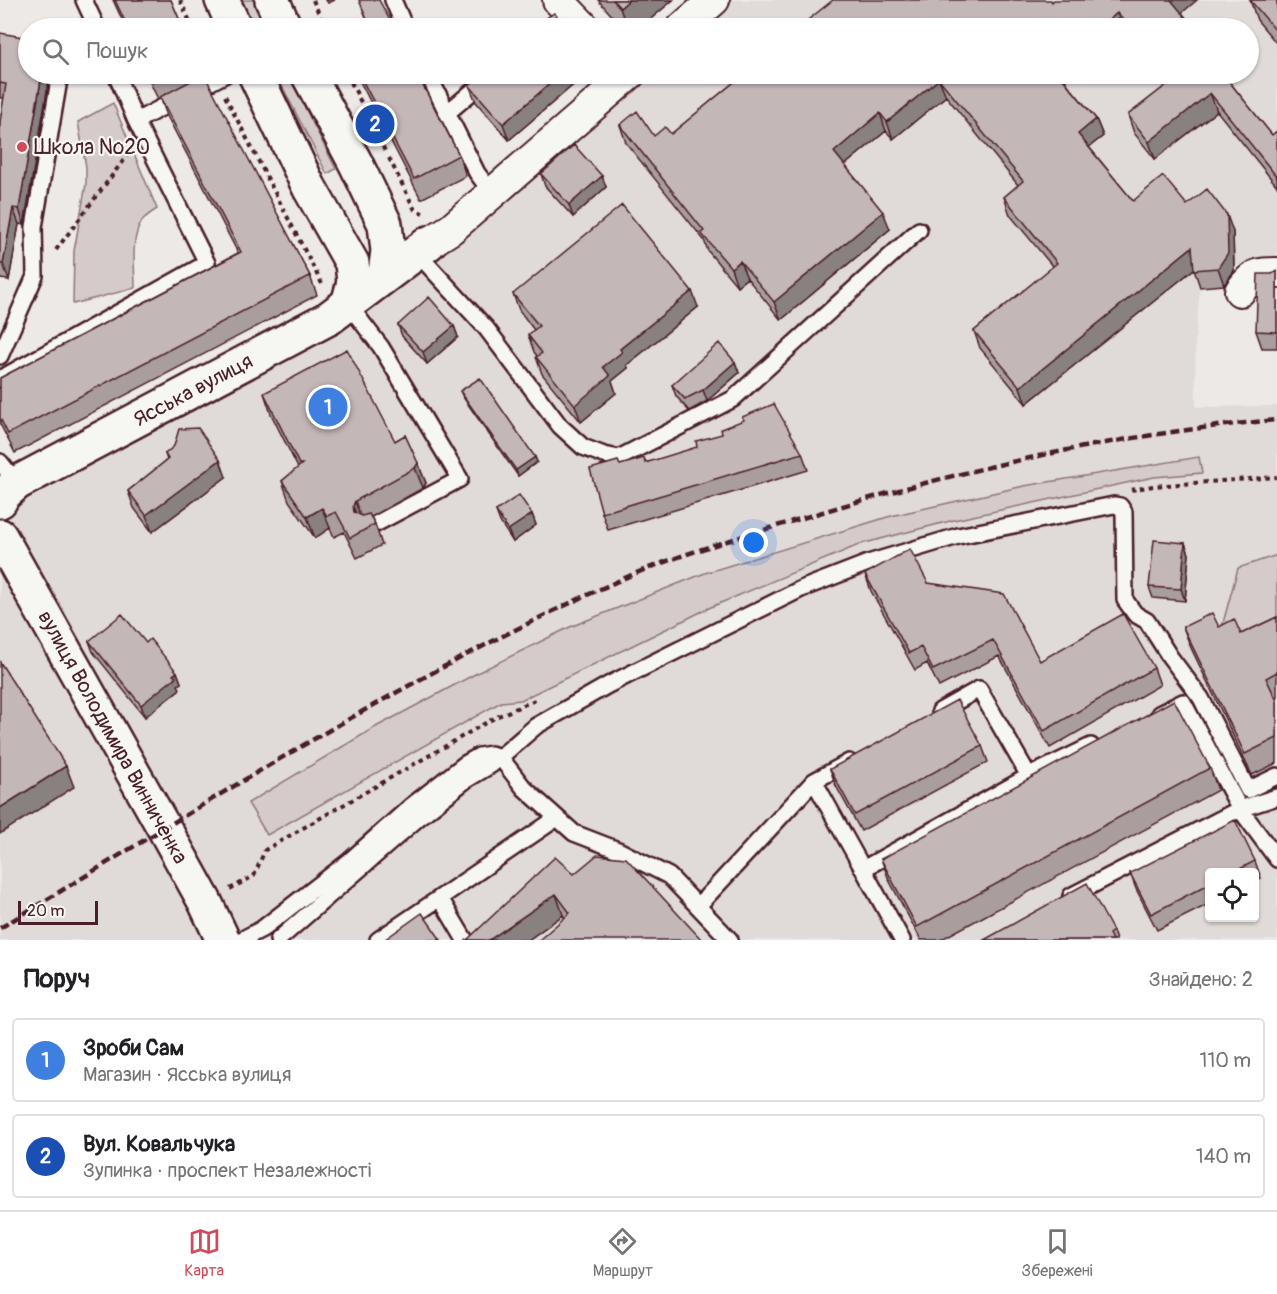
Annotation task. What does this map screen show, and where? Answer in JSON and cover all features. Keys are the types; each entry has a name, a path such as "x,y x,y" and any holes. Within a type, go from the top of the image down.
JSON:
{"main road":[{"path":"222,0 230,18"},
{"path":"272,0 280,18"},
{"path":"260,84 309,187 351,263 354,282 339,311"},
{"path":"313,84 385,224 388,251 385,274"},
{"path":"385,224 400,238 410,241 424,237"},
{"name":"Ясська вулиця","path":"6,482 339,311 385,274 424,237"},
{"name":"вулиця Володимира Винниченка","path":"0,536 205,902 223,940"}],"street":[{"path":"693,18 714,0"},
{"path":"424,237 451,229 616,84"},
{"path":"1240,291 1251,277 1259,273 1277,273"}],"lane":[{"path":"84,0 90,18"},
{"path":"393,0 401,18"},
{"path":"0,356 34,276 34,226 58,84"},
{"path":"0,379 207,263 136,121 120,84"},
{"path":"136,121 206,84"},
{"path":"433,84 477,173 492,193"},
{"path":"447,112 481,84"},
{"path":"424,237 486,328 561,426 583,447 619,458 733,399 919,230"},
{"path":"339,311 381,347 460,479 370,527"},
{"path":"278,940 417,819 500,757 512,744 536,726 598,691 801,589 868,563 958,536 1114,504 1120,506 1124,512 1125,600 1135,614 1147,621 1170,657 1201,698 1248,790 1277,776"},
{"path":"927,718 979,689 1029,776"},
{"path":"1142,722 1183,702 1240,809 1277,859"},
{"path":"862,869 1029,776 1101,741"},
{"path":"698,906 814,781 866,752"},
{"path":"242,940 262,929 347,863 410,807 465,764 479,756 491,754 500,757 524,788 574,833 618,850 669,876 730,940"},
{"path":"814,781 902,940"},
{"path":"1060,902 1240,809 1277,797"},
{"path":"378,940 557,818"},
{"path":"440,898 465,940"}],"path":[{"path":"180,0 188,18"},
{"path":"313,0 321,18"},
{"path":"225,84 328,296 321,301 339,311"},
{"path":"352,84 415,210 424,237"},
{"path":"34,276 80,219 131,149 136,121"},
{"path":"1153,486 1277,477"},
{"path":"205,902 255,876 265,850 496,717 537,699"}],"shaded area":[{"path":"242,0 254,0 262,18 250,18"},
{"path":"717,0 1277,0 1277,263 1199,267 1200,287 1195,342 1196,407 1277,406 1277,555 1238,569 1277,642 1277,940 0,940 0,503 329,318 621,84 1259,84 1259,18 696,18"},
{"path":"281,84 293,84 336,169 327,174"},
{"path":"113,103 157,209 142,221 138,228 134,253 135,288 73,304 74,251 86,184 86,167 78,122"},
{"path":"1199,457 1202,473 1154,477 954,520 861,544 711,607 521,700 501,702 267,835 248,803 374,728 477,673 570,627 705,573 891,516 1024,486"},
{"path":"1277,555 1277,642 1220,634 1238,568"}],"building":[{"path":"115,0 171,0 179,18 123,18"},
{"path":"359,0 379,0 389,18 366,18"},
{"path":"613,0 629,0 620,8"},
{"path":"833,0 1051,0 1052,2 1054,0 1171,0 1186,18 1121,18 1117,13 1111,18 810,18"},
{"path":"1250,0 1277,0 1277,32"},
{"path":"554,13 559,18 546,18"},
{"name":"Школа №20","path":"0,33 18,36 18,84 40,84 19,209 13,208 3,264 0,264 0,122 6,84 0,83"},
{"path":"185,84 209,84 310,276 8,434 0,418 0,378 241,252 160,97"},
{"path":"364,84 422,84 459,155 414,179"},
{"path":"470,84 549,84 503,124"},
{"path":"732,84 933,84 887,122 880,113 834,152 883,212 774,302 740,261 731,268 701,233 704,231 620,125 637,111 654,136 665,127 671,134"},
{"path":"943,84 1067,84 1096,119 1078,134 1133,201 1163,176 1187,205 1207,189 1227,215 1228,253 1218,268 1194,270 1192,247 1020,387 974,331 1057,263 1004,197 1023,181"},
{"path":"1168,84 1231,84 1272,135 1277,131 1277,177 1210,93 1149,142 1128,115"},
{"path":"574,145 602,176 569,205 541,174"},
{"path":"622,205 692,291 620,349 622,352 603,367 610,376 575,405 536,357 542,353 528,335 539,326 513,294"},
{"path":"1277,271 1277,332 1256,331 1258,274 1272,274"},
{"path":"429,297 454,326 423,352 398,325"},
{"path":"719,343 735,362 703,390 685,399 672,385"},
{"path":"347,349 395,441 405,435 418,463 415,468 355,501 354,512 362,516 369,514 375,524 350,538 336,512 327,516 322,508 307,517 282,481 302,464 299,464 264,393"},
{"path":"480,378 535,457 516,470 460,391"},
{"path":"774,404 802,453 602,513 590,469 618,461 620,465 644,458 645,463 697,447 696,441 722,434 721,429 744,420 742,417"},
{"path":"198,428 220,460 146,515 128,491 168,459 165,454 174,446 179,429"},
{"path":"519,495 532,514 508,530 496,511"},
{"path":"1154,540 1185,543 1181,589 1149,587"},
{"path":"910,549 928,583 1004,594 1040,661 1123,614 1154,668 1044,731 993,640 933,670 921,647 909,653 865,574"},
{"path":"1212,613 1219,627 1234,619 1241,634 1277,617 1277,672 1266,678 1277,701 1277,738 1245,754 1183,627"},
{"path":"122,614 146,643 150,639 177,672 173,675 176,677 141,705 89,641"},
{"path":"0,662 66,766 0,808"},
{"path":"957,700 982,746 855,815 830,769"},
{"path":"1174,700 1210,768 917,927 881,859"},
{"path":"1235,820 1255,861 1242,868 1205,868 1205,886 1151,914 1130,873"},
{"path":"597,855 626,858 702,940 539,940 570,913 556,894 489,940 467,940 555,857 574,874"},
{"path":"1087,883 1113,931 1109,934 1112,940 984,940"},
{"path":"422,913 441,940 384,940"}],"railway":[{"path":"0,928 308,742 386,698 465,655 647,569 709,547 852,503 972,471 1093,445 1215,426 1277,420"}],"place":[{"name":"Вул. Ковальчука","path":"375,124"},
{"name":"Школа №20","path":"22,147"},
{"name":"Зроби Сам","path":"328,407"}]}
